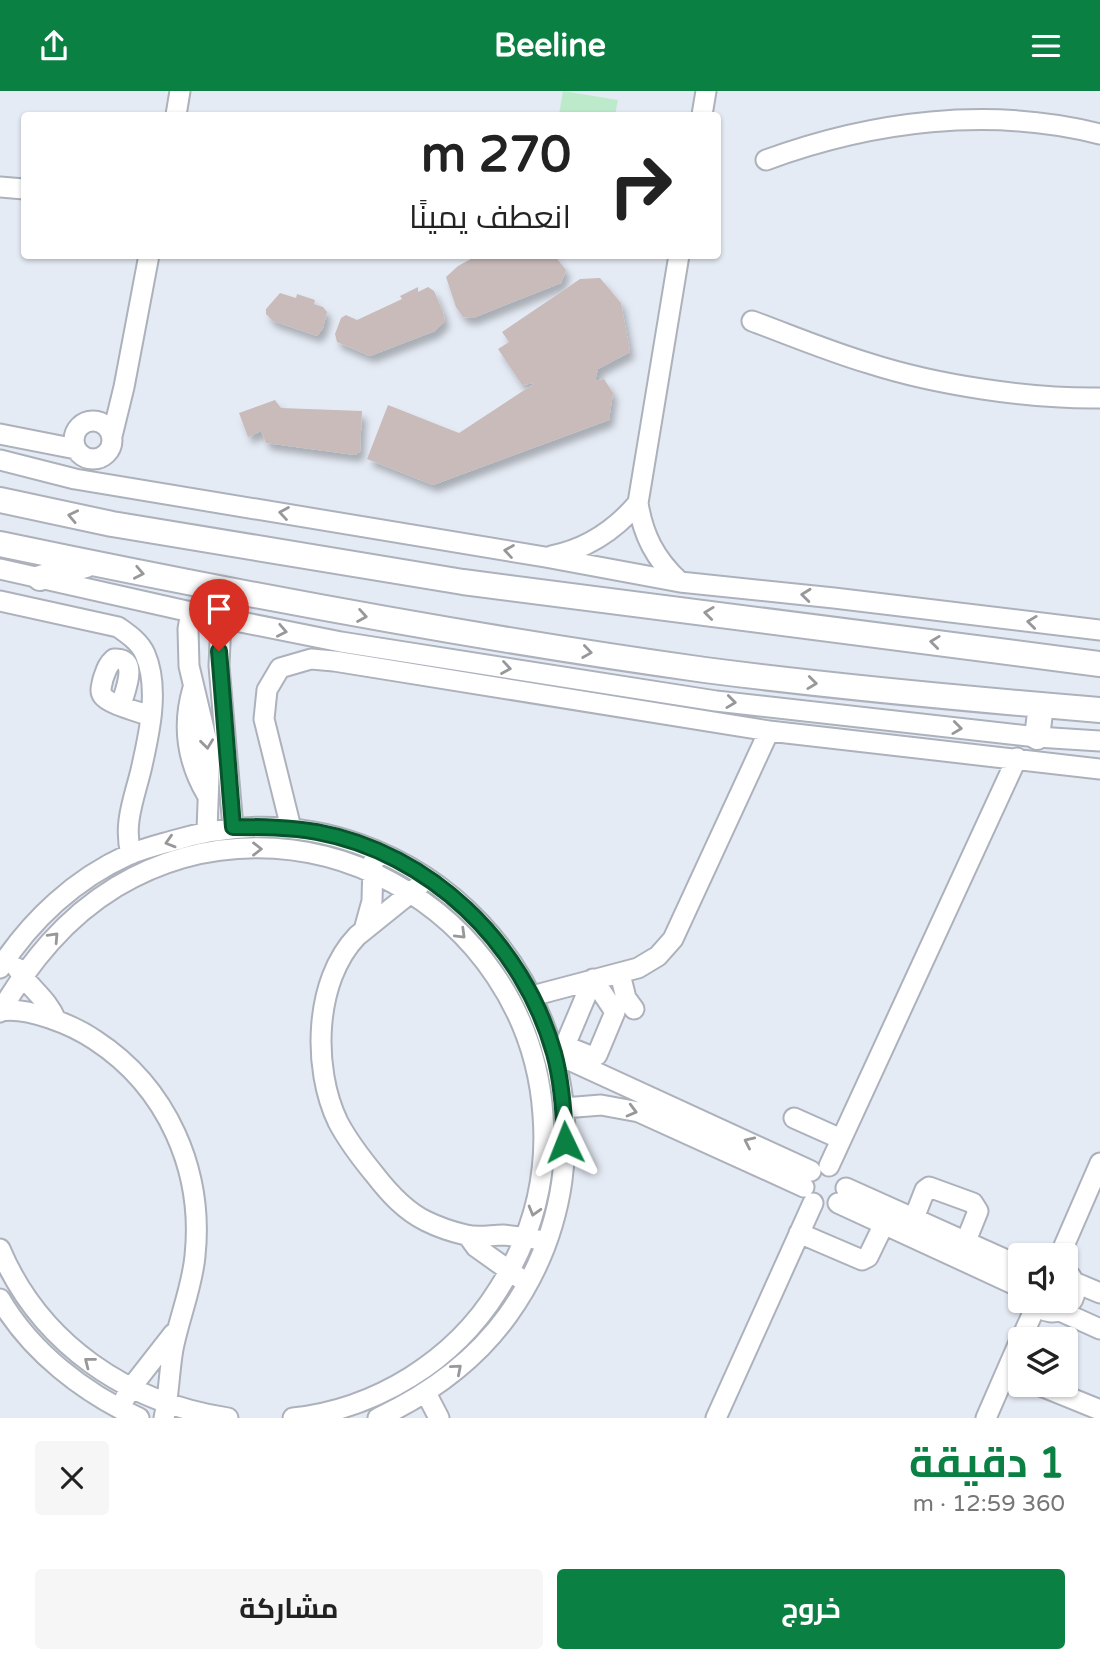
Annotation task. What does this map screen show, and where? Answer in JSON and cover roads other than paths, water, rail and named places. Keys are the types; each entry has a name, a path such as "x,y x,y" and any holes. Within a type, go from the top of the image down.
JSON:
{"main road":[{"path":"0,500 112,524 463,582 1100,664"},
{"path":"0,544 286,603 486,637 706,670 866,689 1100,710"},
{"path":"40,578 91,563"},
{"path":"1037,737 1041,705"}],"street":[{"path":"176,112 180,91"},
{"path":"702,112 706,91"},
{"path":"766,160 812,142 858,131 940,121 1010,121 1100,134"},
{"path":"0,187 21,189"},
{"path":"0,434 76,449 89,458 100,458 110,449 148,259"},
{"path":"678,259 638,503 640,521 655,555 680,582"},
{"path":"752,321 867,363 915,376 1045,396 1100,398"},
{"path":"76,449 76,430 87,421 93,420 106,425 112,436"},
{"path":"0,460 75,479 680,582 1100,630"},
{"path":"545,557 592,542 617,525 638,503"},
{"path":"0,569 191,613 341,642 716,701 1037,737 1100,741"},
{"path":"0,601 118,628 131,636 145,653 152,686 150,716 128,822 127,839 131,853"},
{"path":"191,613 188,629 189,666 193,688 186,712 191,759 198,780 207,795 207,830"},
{"path":"221,619 219,666 233,827"},
{"path":"291,828 264,719 267,690 280,668 310,659 769,731 1100,769"},
{"path":"189,666 219,666"},
{"path":"121,705 150,716"},
{"path":"532,996 620,974 638,968 658,956 673,939 769,731"},
{"path":"716,1418 799,1233 814,1182 841,1139 1017,758"},
{"path":"56,1020 49,1005 4,961 33,925 60,898 97,872 131,853 207,830 233,827 291,828 328,835 373,849 427,877 467,909 492,935 514,964 532,996 554,1053 564,1108 565,1142 563,1176 556,1209 547,1241 528,1283 508,1315 484,1344 457,1370 426,1393 410,1411 379,1418"},
{"path":"0,1012 22,976 65,925 90,905 137,877 178,860 242,849 307,853 373,871 412,893 442,915 490,967 509,997 524,1029 542,1098 545,1133 543,1169 526,1238 491,1303 441,1356 379,1395 345,1408 293,1418"},
{"path":"364,930 372,901 373,849"},
{"path":"427,877 412,893 351,942 338,965 328,991 320,1043 322,1070 330,1101 351,1145 388,1191 425,1221 468,1236 503,1235 547,1241"},
{"path":"620,974 626,998 634,1009"},
{"path":"0,1012 12,1010 56,1020 85,1033 106,1047 149,1086 178,1138 187,1167 196,1226 195,1256 178,1328 165,1411"},
{"path":"554,1053 814,1182 825,1207 842,1195"},
{"path":"564,1108 601,1105 639,1112 814,1182 841,1172 842,1195"},
{"path":"794,1118 841,1139"},
{"path":"1065,1243 1100,1163"},
{"path":"914,1218 929,1187 973,1203 978,1211 966,1241"},
{"path":"842,1195 914,1218 1008,1260"},
{"path":"842,1195 884,1224 1008,1281"},
{"path":"799,1233 862,1260 868,1257 884,1224"},
{"path":"468,1236 476,1247 528,1283"},
{"path":"0,1249 23,1292 45,1321 99,1370 165,1411 228,1418"},
{"path":"1078,1281 1100,1293"},
{"path":"0,1299 27,1336 54,1363 83,1387 139,1418"},
{"path":"1064,1313 1100,1329"},
{"path":"119,1409 130,1388 178,1328"},
{"path":"986,1418 1008,1383"},
{"path":"426,1393 439,1418"},
{"path":"1068,1397 1100,1410"}]}
